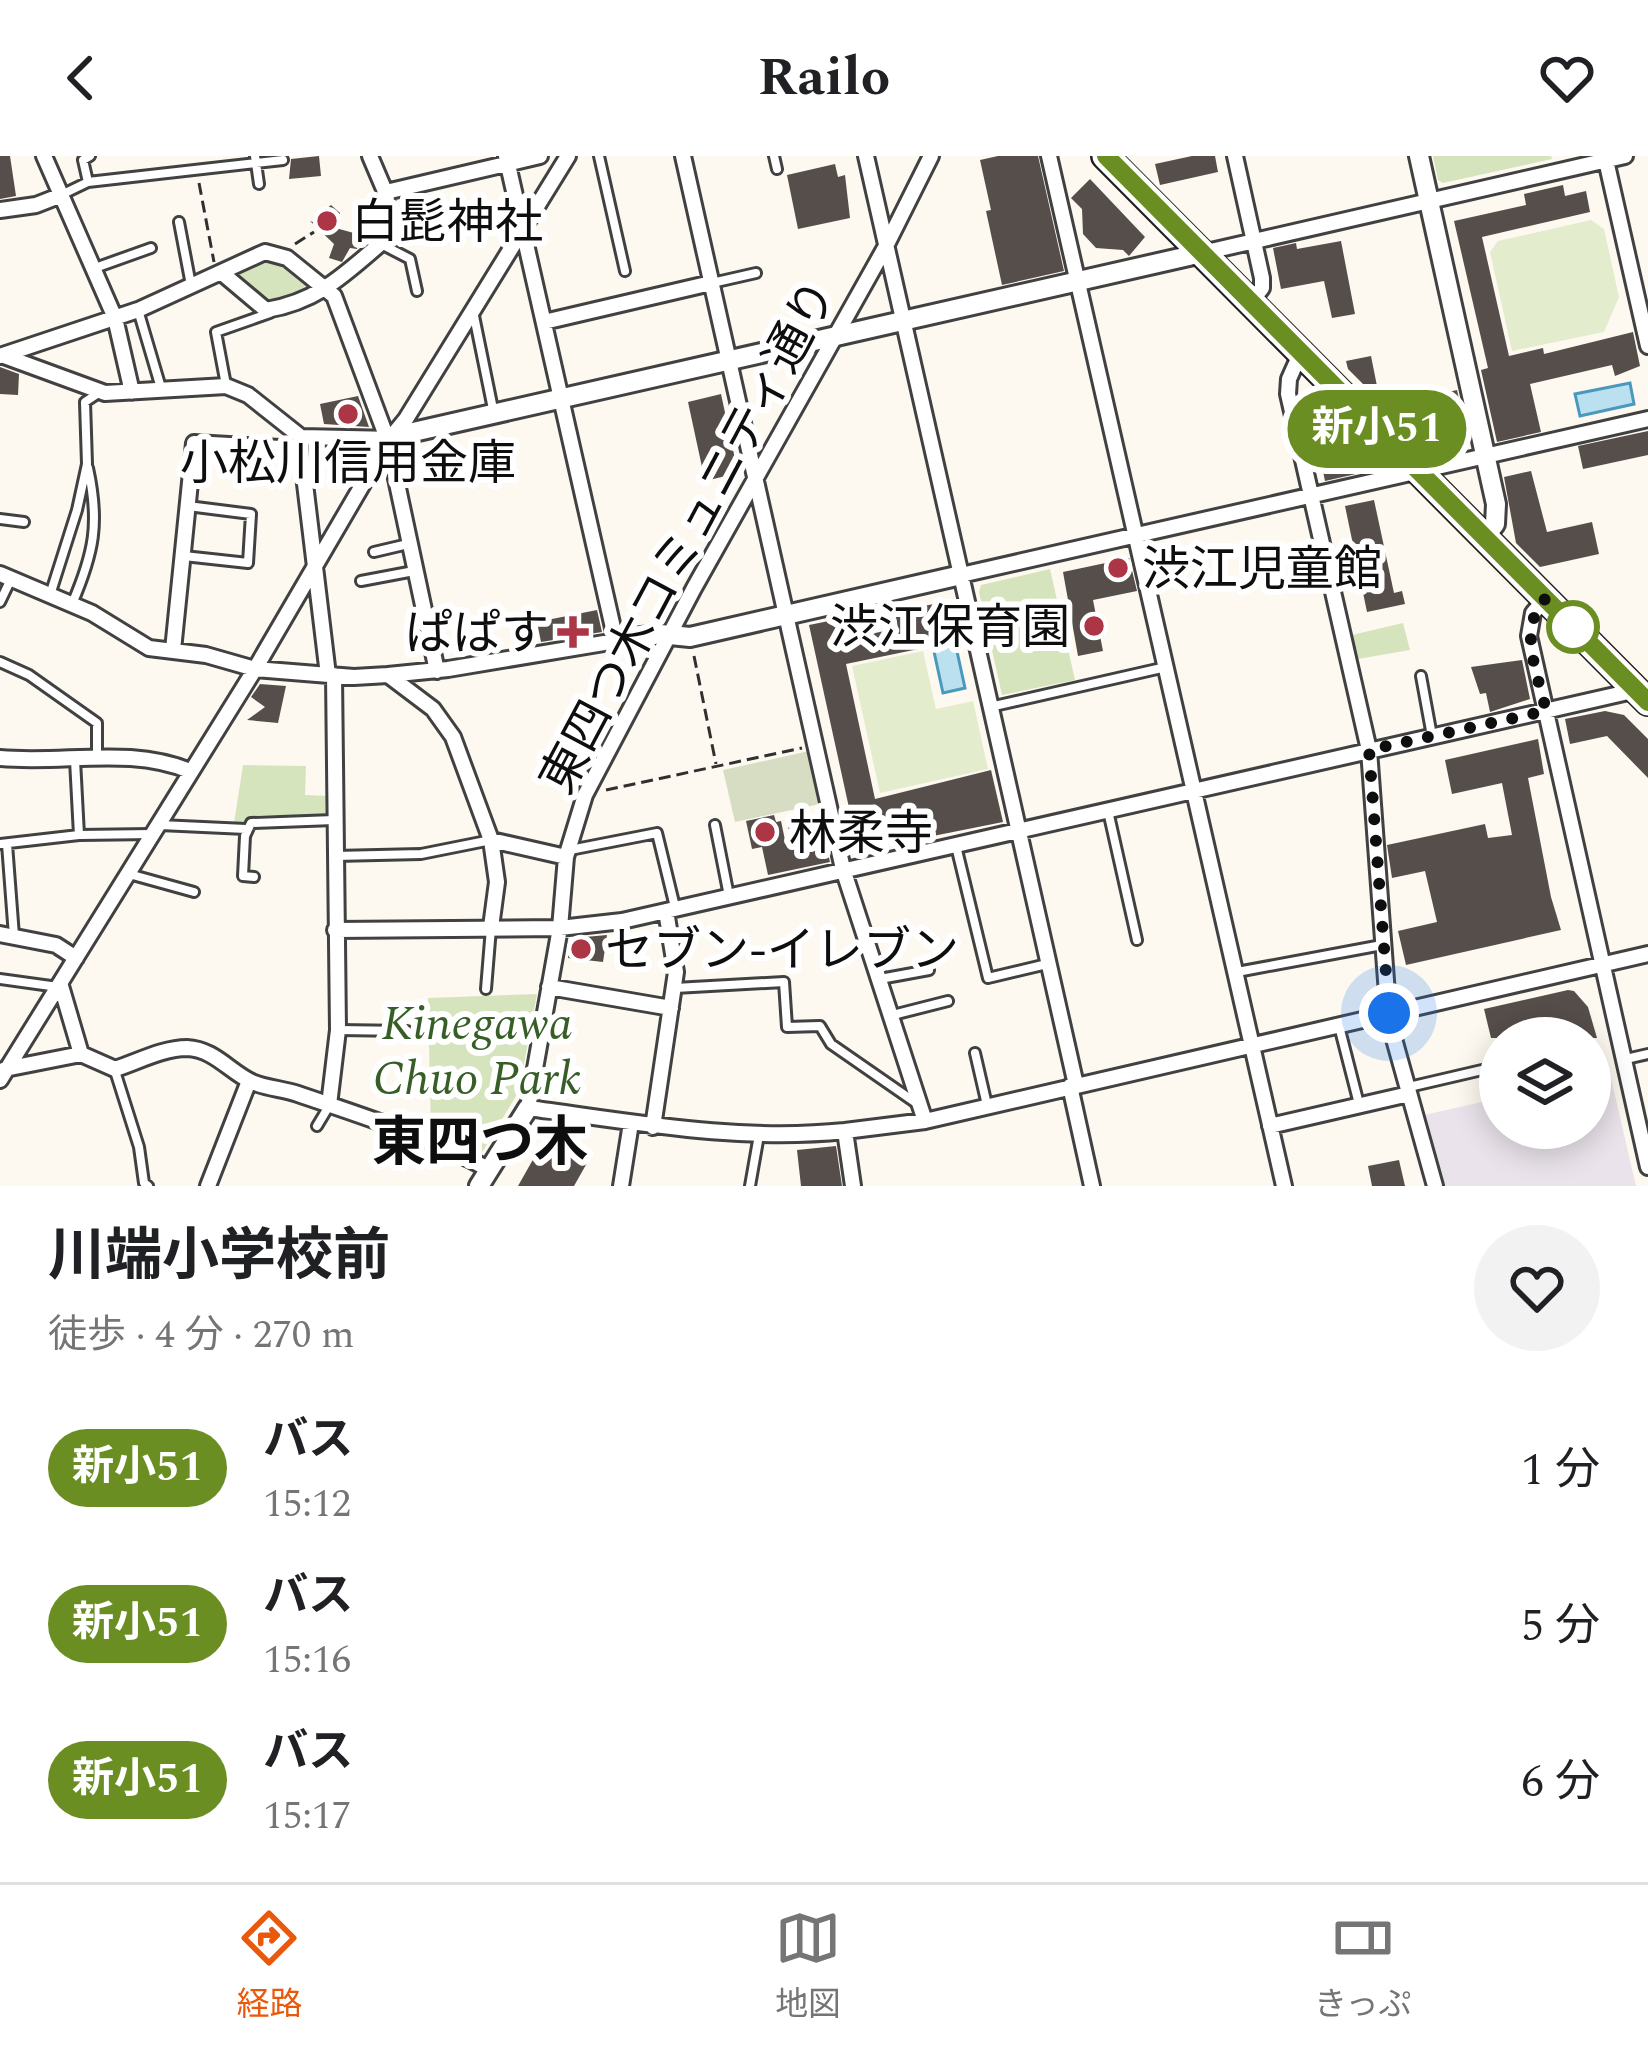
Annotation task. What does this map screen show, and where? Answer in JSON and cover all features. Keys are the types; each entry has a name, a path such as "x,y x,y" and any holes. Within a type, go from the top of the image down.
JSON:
{"main road":[{"path":"1106,156 1644,694"}],"street":[{"path":"44,156 116,318 131,392"},
{"path":"219,274 266,310 303,302 327,290 380,244 386,192 370,156"},
{"path":"386,192 507,159 540,156"},
{"path":"2,1073 60,987 388,442 568,156"},
{"path":"683,156 843,869 925,1121"},
{"path":"866,156 1018,830 1092,1186"},
{"name":"東四つ木コミュニティ通り","path":"527,1108 560,928 567,854 585,795 680,637 755,478 837,336 931,156"},
{"path":"1049,156 1284,1186"},
{"path":"1234,156 1262,288 1251,302"},
{"path":"1419,156 1487,456 1497,515 1485,537"},
{"path":"173,650 194,442 388,442 409,433 1625,156"},
{"path":"1605,158 1648,346"},
{"path":"507,159 616,641"},
{"path":"0,210 59,196"},
{"path":"2,356 137,310 265,252 278,253 334,296 388,442 436,671"},
{"path":"544,322 711,283"},
{"path":"1301,352 1287,386 1369,750 1389,1013 1435,1186"},
{"path":"2,356 105,393 226,386 248,395 300,442 331,675 338,1030 329,1105"},
{"path":"6,576 149,648 255,669 331,675 436,671 616,641 680,637 786,616 1648,419"},
{"path":"1545,599 1533,613 1529,635 1648,1167"},
{"path":"388,675 433,709 452,737 491,840 497,881 491,927"},
{"path":"335,929 560,928 671,910 1432,736 1644,694"},
{"path":"0,758 45,762 97,757 161,759 190,771"},
{"path":"491,840 567,854"},
{"path":"653,1127 675,988 671,910"},
{"path":"7,935 56,945 76,958"},
{"path":"2,1073 81,1054 115,1069 173,1049 190,1048 224,1062 249,1081 446,1146 484,1178 527,1108 701,1134 845,1131 925,1121 1648,954"},
{"path":"60,987 81,1054"},
{"path":"549,987 671,1008"},
{"path":"208,1186 249,1081"},
{"path":"1270,1126 1408,1090"},
{"path":"621,1186 631,1124"},
{"path":"845,1131 853,1186"}],"lane":[{"path":"88,182 83,160 90,156"},
{"path":"599,156 625,272"},
{"path":"774,156 777,169"},
{"path":"255,160 259,184"},
{"path":"59,196 88,182 283,160"},
{"path":"179,222 192,286"},
{"path":"380,244 410,259 417,291"},
{"path":"95,268 151,248"},
{"path":"711,283 756,273"},
{"path":"226,386 216,332 266,316 276,308"},
{"path":"137,310 161,389"},
{"path":"473,310 494,414"},
{"path":"71,605 92,559 97,506 87,464 85,402 93,394 105,393"},
{"path":"50,597 87,464"},
{"path":"183,556 248,562 251,514 188,506"},
{"path":"0,520 24,522"},
{"path":"374,552 409,544"},
{"path":"361,581 414,572"},
{"path":"0,602 6,576"},
{"path":"0,662 28,675 97,723 97,757"},
{"path":"990,707 1167,666"},
{"path":"1420,676 1432,736"},
{"path":"75,760 80,835"},
{"path":"1107,810 1137,940"},
{"path":"7,935 4,844 156,829 246,830 262,820 334,820"},
{"path":"715,825 729,896"},
{"path":"246,830 243,876 254,877"},
{"path":"567,854 657,833 671,910"},
{"path":"334,856 421,854 491,840"},
{"path":"956,844 988,978 1047,964"},
{"path":"128,873 194,892"},
{"path":"486,989 491,927"},
{"path":"1236,972 1384,945"},
{"path":"880,979 929,970"},
{"path":"0,979 60,987"},
{"path":"675,988 784,982 787,1028 820,1026 831,1044 920,1105"},
{"path":"891,1016 948,1001"},
{"path":"1338,1024 1360,1106"},
{"path":"338,1030 407,1031"},
{"path":"975,1053 987,1106"},
{"path":"1625,1060 1648,1054"},
{"path":"115,1069 148,1186"},
{"path":"1408,1090 1479,1071"},
{"path":"317,1126 329,1105"},
{"path":"750,1186 759,1135"}],"path":[{"path":"197,171 219,274"},
{"path":"278,253 314,232"},
{"path":"680,637 717,766"},
{"path":"585,795 815,745"},
{"path":"788,827 832,818"}],"shaded area":[{"path":"1611,1078 1636,1186 1442,1186 1424,1115 1479,1103 1479,1149 1611,1149"}],"green space":[{"path":"1433,156 1552,159 1443,183 1438,180"},
{"path":"1591,220 1604,229 1619,297 1604,332 1512,351 1490,252 1498,241"},
{"path":"267,261 287,265 312,289 311,295 267,305 235,276"},
{"path":"1050,569 1075,680 1002,695 981,585"},
{"path":"1403,623 1410,650 1358,659 1352,635"},
{"path":"923,651 936,709 973,701 988,769 880,793 852,666"},
{"path":"809,751 820,804 735,822 723,770"},
{"path":"243,765 306,766 305,795 329,796 328,815 258,815 234,823"},
{"name":"Kinegawa Chuo Park","path":"537,994 519,1091 481,1154 431,1132 428,998"}],"water":[{"path":"1630,383 1634,404 1580,416 1575,394"},
{"path":"953,633 965,688 943,693 931,638"}],"building":[{"path":"0,156 10,156 16,196 0,199"},
{"path":"319,156 321,176 289,179 291,159"},
{"path":"1038,156 1064,271 1002,285 980,160"},
{"path":"1215,156 1218,172 1160,185 1155,164"},
{"path":"835,164 838,177 845,175 850,218 798,229 787,175"},
{"path":"1090,179 1145,237 1129,256 1123,250 1096,248 1083,234 1082,209 1071,198"},
{"path":"1563,185 1565,196 1586,191 1590,212 1482,237 1509,356 1543,348 1544,354 1633,332 1640,366 1615,376 1612,365 1530,384 1541,432 1497,442 1481,370 1488,368 1454,221 1526,205 1524,194"},
{"path":"331,205 340,213 332,227 361,235 357,249 350,248 342,262 329,258 334,244 310,221 316,223 313,220"},
{"path":"1341,241 1355,314 1332,318 1324,281 1281,289 1273,248"},
{"path":"1371,356 1380,401 1348,369 1346,361"},
{"path":"0,367 19,374 18,395 0,394"},
{"path":"1457,390 1465,426 1414,437 1407,401"},
{"path":"721,394 738,473 705,481 688,402"},
{"path":"358,396 369,427 324,424 320,404"},
{"path":"1347,431 1349,442 1354,441 1356,474 1325,481 1316,438"},
{"path":"1648,431 1648,455 1583,469 1578,446"},
{"path":"1531,471 1547,532 1592,522 1599,554 1540,567 1516,543 1504,477"},
{"path":"1374,500 1394,593 1402,591 1405,604 1367,612 1345,506"},
{"path":"1129,558 1137,591 1093,600 1103,651 1078,656 1063,572"},
{"path":"953,600 960,632 931,638 933,646 846,664 875,799 991,770 1003,822 898,843 893,817 853,826 809,625 844,618 848,639 898,628 895,612"},
{"path":"597,610 602,632 541,642 537,622"},
{"path":"1522,660 1530,699 1490,712 1486,693 1480,694 1471,667"},
{"path":"260,684 286,686 278,723 247,720 265,707 251,697"},
{"path":"1605,711 1624,715 1648,739 1648,778 1607,736 1570,744 1565,719"},
{"path":"1538,739 1544,774 1528,778 1561,930 1406,965 1398,931 1437,922 1425,871 1392,878 1387,845 1485,824 1488,838 1512,835 1502,783 1452,794 1445,760"},
{"path":"774,815 776,822 781,821 786,845 824,837 830,862 768,875 762,847 752,849 746,821"},
{"path":"607,935 603,962 568,958 574,938"},
{"path":"1568,990 1588,1007 1591,1017 1486,1017 1484,1009"},
{"path":"544,1140 587,1163 574,1186 518,1186"},
{"path":"836,1146 842,1186 801,1186 797,1150"},
{"path":"1399,1160 1405,1186 1372,1186 1368,1166"}],"bus line":[{"name":"新小51","path":"1106,156 1648,702"}],"place":[{"name":"白髭神社","path":"327,221"},
{"name":"小松川信用金庫","path":"348,414"},
{"name":"渋江児童館","path":"1118,568"},
{"name":"渋江保育園","path":"1094,626"},
{"name":"ぱぱす","path":"573,632"},
{"name":"林柔寺","path":"765,832"},
{"name":"セブン-イレブン","path":"581,949"}],"district":[{"name":"東四つ木","path":"480,1141"}],"route":[{"path":"1389,1013 1369,750 1546,711 1529,635 1533,613 1545,599 1573,627"}]}
